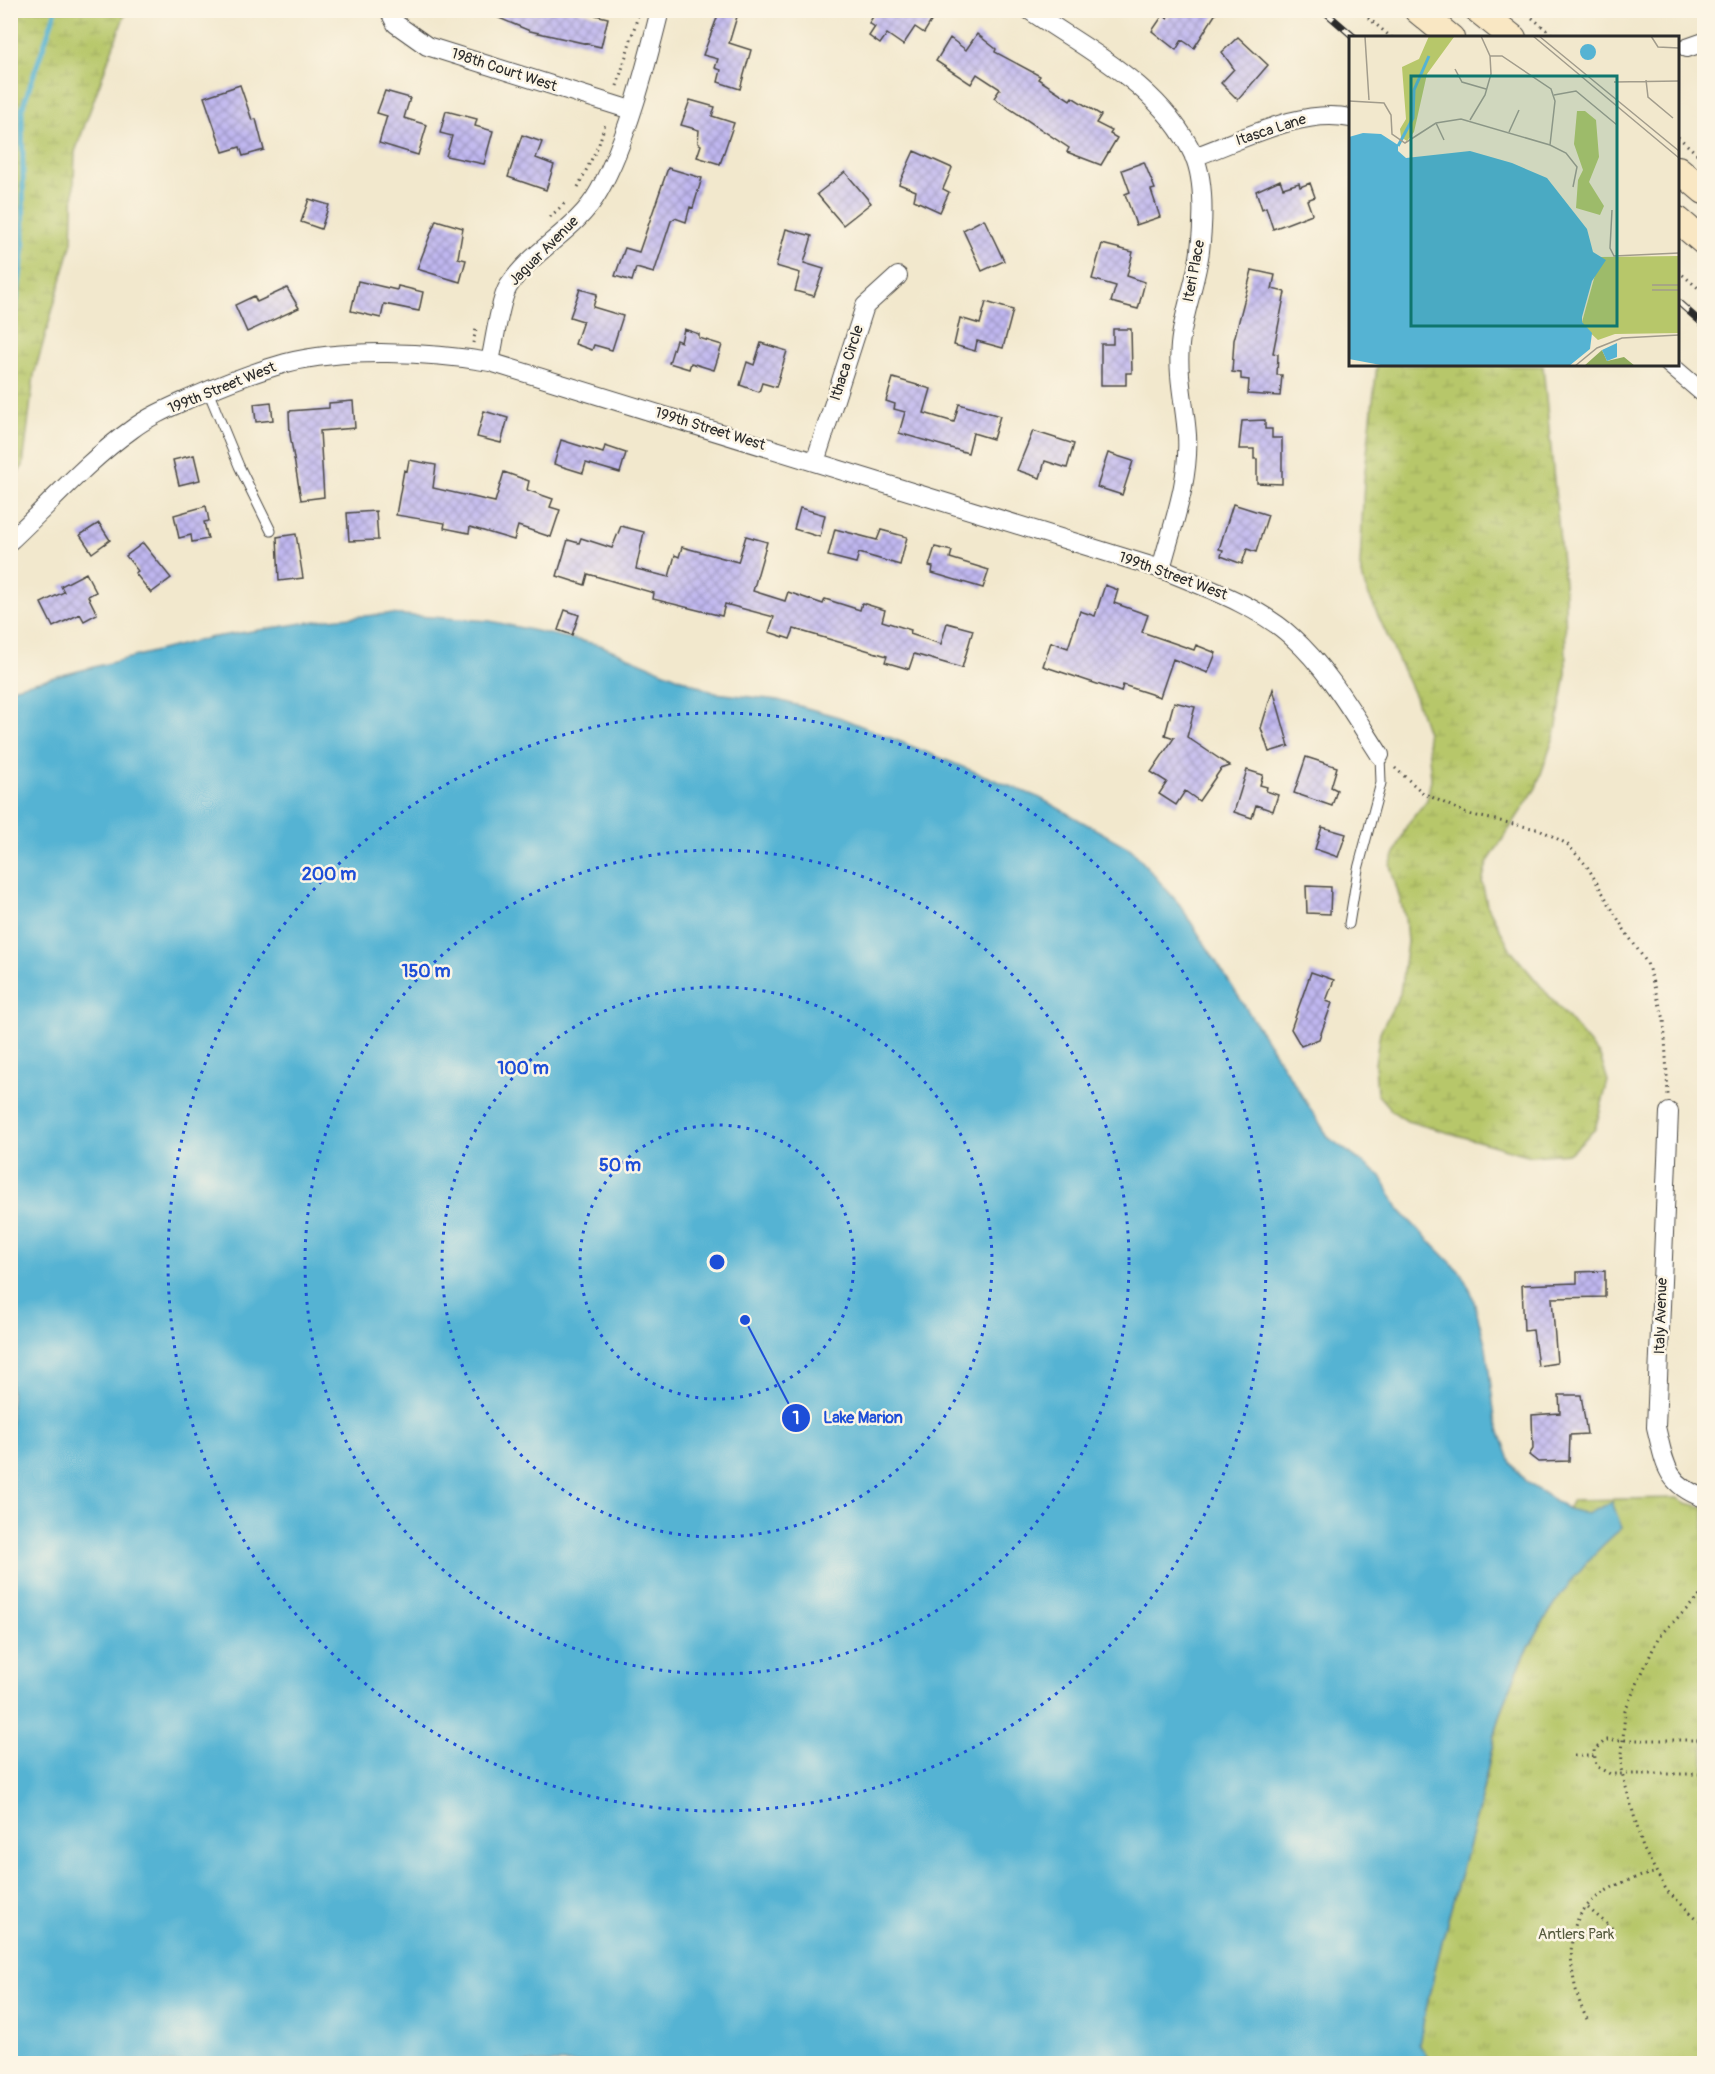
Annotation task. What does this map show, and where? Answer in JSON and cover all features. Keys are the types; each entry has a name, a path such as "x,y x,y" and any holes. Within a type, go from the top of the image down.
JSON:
{"main road":[{"path":"1417,10 1449,36"},
{"path":"1478,10 1510,36"},
{"path":"1679,171 1704,191"},
{"path":"1679,222 1704,242"}],"street":[{"name":"198th Court West","path":"389,10 396,24 427,46 631,110"},
{"name":"Jaguar Avenue","path":"490,362 507,288 530,260 561,237 598,194 616,155 660,10"},
{"name":"Iteri Place","path":"1029,10 1133,79 1162,106 1194,157 1203,203 1200,252 1180,345 1180,393 1187,436 1185,476 1161,569"},
{"name":"Itasca Lane","path":"1194,157 1305,117 1339,115 1349,118"},
{"name":"Ithaca Circle","path":"815,462 865,306 898,276"},
{"name":"199th Street West","path":"10,541 84,468 132,429 208,391 287,363 333,357 416,353 469,358 490,362 1161,569 1233,598 1292,636 1341,694 1380,755"},
{"path":"1671,366 1704,394"},
{"name":"Italy Avenue","path":"1670,1112 1656,1427 1666,1471 1688,1493 1704,1498"}],"lane":[{"path":"208,391 239,466 271,531"},
{"path":"1350,924 1358,869 1381,783 1380,755"}],"path":[{"path":"547,220 575,194 599,144 640,10"},
{"path":"1359,10 1390,36"},
{"path":"1523,10 1554,36"},
{"path":"1679,139 1704,160"},
{"path":"1679,273 1704,293"},
{"path":"469,358 478,321"},
{"path":"1380,755 1423,793 1468,814 1540,830 1567,844 1587,866 1625,931 1647,963 1664,1019 1670,1112"},
{"path":"1704,1498 1701,1525 1704,1563"},
{"path":"1704,1592 1659,1636 1625,1710 1622,1774 1643,1848 1667,1891 1704,1925"},
{"path":"1704,1740 1606,1740 1594,1750 1596,1766 1610,1774 1704,1774"},
{"path":"1574,1756 1594,1756"},
{"path":"1587,2019 1577,2001 1571,1952 1579,1917 1602,1893 1634,1877 1654,1874"},
{"path":"1588,1908 1613,1929"}],"green space":[{"path":"11,10 126,11 75,152 72,242 34,375 23,466 11,481"},
{"path":"1377,366 1543,366 1565,594 1566,674 1556,731 1536,788 1487,863 1482,882 1487,905 1512,952 1600,1056 1608,1081 1595,1129 1570,1153 1531,1156 1407,1121 1392,1111 1377,1094 1375,1064 1380,1032 1400,994 1407,942 1405,917 1390,865 1407,825 1427,800 1431,779 1427,733 1415,697 1365,587 1360,567 1364,480"},
{"name":"Antlers Park","path":"1677,1498 1686,1503 1704,1507 1704,2063 1431,2063 1419,2044 1445,1931 1506,1699 1526,1652 1554,1606 1586,1563 1622,1528 1568,1509 1573,1500"}],"water":[{"path":"387,614 490,621 600,645 715,693 778,700 839,717 1040,798 1131,849 1180,905 1329,1138 1381,1176 1399,1210 1461,1273 1472,1294 1486,1347 1495,1418 1511,1463 1526,1482 1568,1509 1587,1514 1612,1502 1622,1528 1586,1563 1553,1606 1526,1652 1506,1699 1496,1729 1479,1808 1444,1933 1419,2044 1431,2063 11,2063 11,688 208,638 329,619"}],"building":[{"path":"480,10 575,10 608,18 601,47 530,31"},
{"path":"720,10 739,10 729,43 751,50 740,89 718,82 721,70 715,68 718,59 703,55"},
{"path":"877,10 938,10 924,33 915,27 903,45 887,34 880,44 869,36 875,27 869,23"},
{"path":"1171,10 1218,10 1194,48 1182,40 1176,50 1152,31 1163,15 1167,18"},
{"path":"977,34 996,49 995,52 1040,76 1038,79 1070,100 1072,97 1101,115 1096,123 1112,131 1110,134 1117,138 1101,165 1067,152 1069,148 994,98 1000,89 977,74 971,84 936,61 950,38 966,50"},
{"path":"1238,37 1268,65 1238,100 1221,83 1234,69 1222,52"},
{"path":"240,85 252,120 256,119 264,150 243,156 240,147 223,152 204,97"},
{"path":"385,91 410,98 404,118 427,125 418,155 379,143 387,116 377,113"},
{"path":"690,100 715,107 712,116 734,123 720,164 697,157 701,145 698,143 699,130 681,125"},
{"path":"446,111 477,119 475,126 493,131 484,164 446,156 452,136 440,133"},
{"path":"522,135 542,142 536,158 554,165 546,190 508,177"},
{"path":"914,151 952,168 943,189 949,192 940,212 914,200 916,191 899,184"},
{"path":"1144,162 1155,189 1151,190 1160,217 1136,225 1125,194 1130,192 1122,170"},
{"path":"668,168 702,178 693,208 690,207 686,222 675,218 671,221 654,273 636,268 632,281 615,276 625,248 639,252"},
{"path":"845,172 871,203 843,225 817,194"},
{"path":"1280,180 1283,188 1299,183 1300,187 1310,183 1315,197 1307,200 1312,214 1273,229 1266,207 1262,209 1256,191"},
{"path":"309,199 329,205 321,229 301,222"},
{"path":"984,219 1004,261 982,271 963,230"},
{"path":"436,220 463,228 458,258 466,260 460,282 417,269"},
{"path":"786,229 812,236 804,263 824,269 814,296 795,291 800,273 776,266"},
{"path":"1102,244 1133,252 1127,276 1145,282 1138,309 1111,302 1116,286 1092,279"},
{"path":"1252,270 1275,275 1272,289 1285,292 1273,353 1278,354 1277,375 1282,375 1280,396 1248,394 1249,380 1241,379 1241,373 1232,372 1234,340"},
{"path":"358,281 397,290 398,286 423,292 419,311 384,304 381,318 351,311"},
{"path":"287,288 299,308 247,332 235,305 254,296 257,302"},
{"path":"580,289 597,294 593,307 623,316 612,350 594,345 592,350 575,344 583,321 570,317"},
{"path":"986,302 1013,310 1003,348 977,341 975,351 954,345 960,318 980,324"},
{"path":"684,329 699,334 699,338 722,345 714,370 691,363 689,369 669,363 676,340 681,342"},
{"path":"1113,329 1131,329 1132,373 1126,373 1126,385 1101,385 1101,344 1113,344"},
{"path":"761,343 787,351 776,387 762,383 759,392 740,385 747,362 754,365"},
{"path":"893,378 931,389 924,413 954,422 959,404 1000,416 993,439 973,433 968,453 899,433 905,412 894,409 895,404 886,401"},
{"path":"353,401 355,428 320,431 324,497 301,500 290,435 289,411 329,408 329,403"},
{"path":"271,402 273,420 256,422 254,404"},
{"path":"484,411 508,418 501,443 477,437"},
{"path":"1265,420 1265,429 1272,429 1272,438 1282,438 1282,484 1257,483 1257,459 1254,459 1254,449 1239,449 1242,421"},
{"path":"1033,431 1074,444 1067,468 1045,461 1040,478 1017,470"},
{"path":"561,440 603,453 605,446 626,453 620,473 586,463 583,473 554,464"},
{"path":"1108,453 1133,461 1122,495 1097,487"},
{"path":"194,455 200,480 179,485 173,460"},
{"path":"409,460 436,465 433,488 495,502 504,472 529,481 527,490 553,499 550,507 560,510 551,537 518,526 514,540 470,527 469,533 444,528 445,523 396,515 404,470 407,471"},
{"path":"1233,504 1268,515 1256,552 1247,549 1242,564 1221,556 1223,550 1219,549"},
{"path":"206,506 209,521 204,522 208,539 192,542 191,535 179,538 174,515"},
{"path":"800,508 825,515 820,537 794,529"},
{"path":"376,511 378,540 349,541 347,513"},
{"path":"99,523 110,540 92,553 80,535"},
{"path":"621,526 644,532 636,569 669,577 675,555 679,557 682,547 738,562 746,536 767,542 753,591 785,601 788,592 823,604 825,599 860,610 862,603 885,610 882,621 911,630 910,634 941,644 947,623 973,630 962,668 914,654 909,669 885,662 887,656 794,629 790,639 769,632 774,617 725,604 722,616 653,599 654,593 588,574 585,585 557,576 568,540 579,543 581,538 612,548"},
{"path":"835,529 877,540 881,530 907,537 900,565 859,553 856,563 828,556"},
{"path":"296,534 303,578 279,581 277,537"},
{"path":"143,543 171,578 151,593 135,573 138,571 126,556"},
{"path":"935,547 952,551 950,558 989,570 983,588 932,573 933,567 929,566"},
{"path":"86,573 96,592 88,596 97,614 84,621 80,614 53,627 41,603 64,592 61,586"},
{"path":"1105,585 1118,590 1114,603 1148,615 1142,632 1194,650 1196,645 1216,653 1208,673 1173,659 1160,697 1123,685 1121,692 1043,666 1051,642 1068,648 1080,611 1095,616"},
{"path":"565,610 579,615 572,635 558,630"},
{"path":"1273,689 1289,746 1269,752 1261,728"},
{"path":"1174,702 1195,707 1187,737 1230,766 1221,769 1199,801 1185,791 1176,805 1159,794 1167,782 1151,772 1174,738 1165,735"},
{"path":"1306,757 1337,767 1331,787 1337,790 1332,806 1294,793"},
{"path":"1247,770 1263,775 1260,785 1267,787 1266,791 1278,795 1273,811 1256,805 1252,818 1234,812"},
{"path":"1322,827 1346,834 1338,857 1315,849"},
{"path":"1306,886 1331,887 1330,914 1307,913"},
{"path":"1311,972 1334,980 1326,1001 1332,1003 1319,1039 1301,1046 1291,1029"},
{"path":"1605,1271 1605,1297 1552,1298 1557,1363 1538,1366 1533,1330 1524,1331 1522,1285 1577,1283 1577,1272"},
{"path":"1559,1395 1581,1395 1587,1434 1570,1435 1569,1461 1538,1462 1529,1455 1533,1449 1532,1415 1560,1413"}],"waterway":[{"path":"10,351 24,247 22,109 56,10"}],"railway":[{"path":"1323,10 1353,36"},
{"path":"1679,303 1704,325"}],"place":[{"name":"Lake Marion","path":"745,1320"}]}
